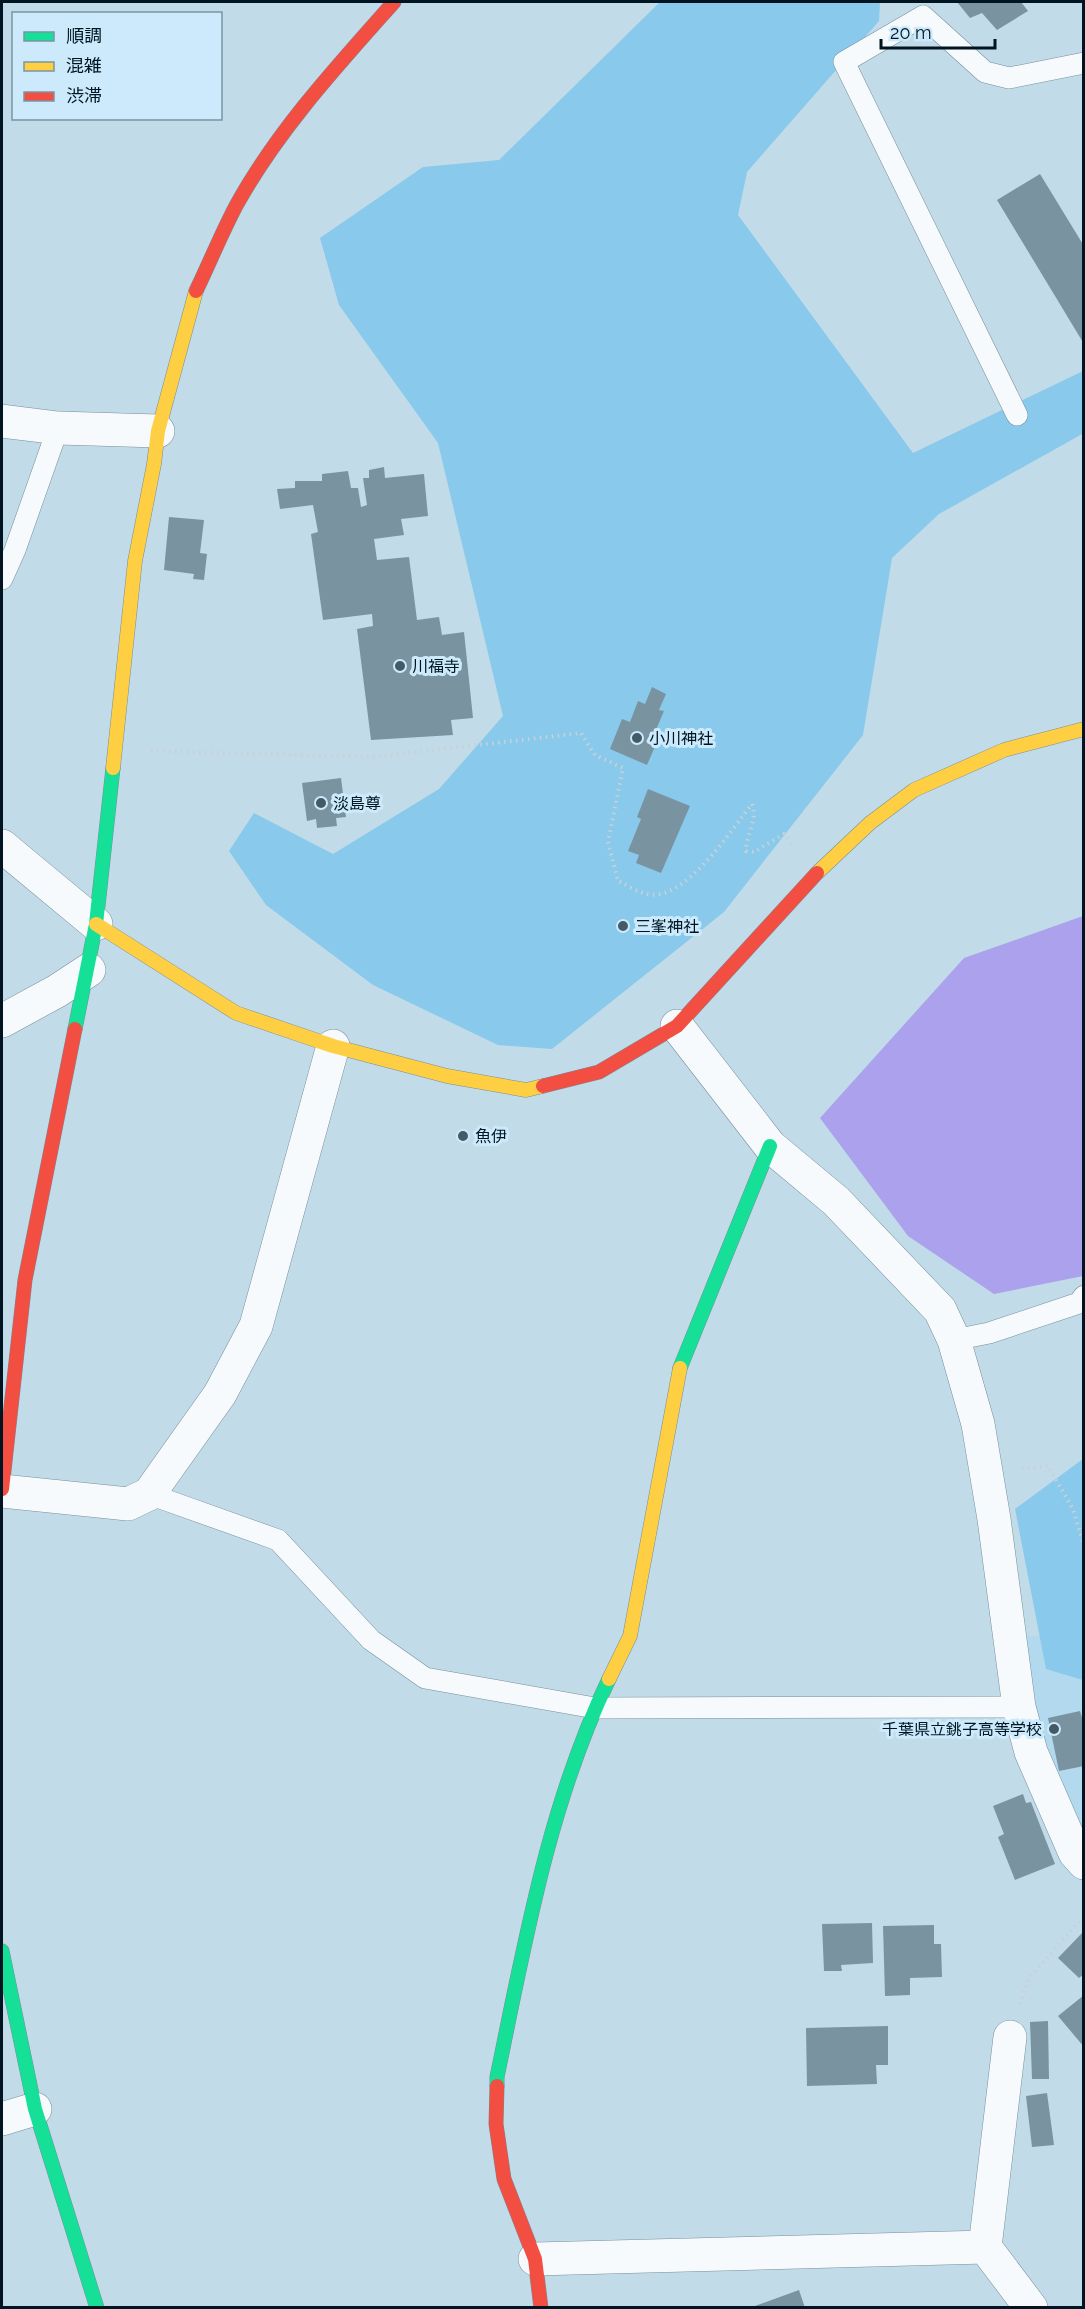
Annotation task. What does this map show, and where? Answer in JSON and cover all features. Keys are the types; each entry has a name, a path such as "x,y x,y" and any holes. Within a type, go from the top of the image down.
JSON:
{"street":[{"path":"333,1046 256,1326 220,1394 149,1494 128,1504 2,1490 26,1280 89,970 96,924 135,561 154,464 158,430 193,296 238,203 276,144 338,65 394,2"},
{"path":"2,421 58,428 158,430"},
{"path":"2,846 96,924 236,1013 333,1046 447,1076 526,1090 599,1072 677,1026 816,874 870,824 914,790 1004,750 1083,729"},
{"path":"2,1021 57,991 89,970"},
{"path":"677,1026 770,1146 836,1201 940,1310 954,1340 978,1424 994,1519 1019,1707 1031,1752 1075,1853 1083,1863"},
{"path":"541,2307 536,2259 504,2179 496,2124 497,2078 525,1944 560,1801 596,1708 630,1636 680,1366 770,1146"},
{"path":"2,1951 35,2109 97,2307"},
{"path":"1010,2037 985,2247 1031,2307"},
{"path":"2,2119 35,2109"},
{"path":"536,2259 985,2247"}],"lane":[{"path":"1017,416 844,62 923,16 985,72 1009,78 1083,63"},
{"path":"2,579 15,550 58,428"},
{"path":"954,1340 989,1333 1079,1303 1083,1296"},
{"path":"149,1494 278,1540 371,1641 424,1678 596,1708 1019,1707"}],"path":[{"path":"114,750 375,757 581,733 596,755 623,768 608,842 618,881 649,895 675,890 694,875 752,804 756,814 746,841 746,851 754,852 784,834 816,874"},
{"path":"1048,1466 1073,1509 1083,1545"},
{"path":"1010,2037 1029,1978 1083,1916"}],"shaded area":[{"path":"660,2 880,2 879,21 747,172 738,215 913,453 1083,371 1084,433 939,514 892,558 863,735 724,912 552,1049 498,1045 373,985 266,905 229,851 254,813 333,854 439,789 503,716 438,443 339,305 320,238 423,167 499,160"},
{"path":"1083,916 1083,1276 994,1294 908,1236 820,1118 964,958"},
{"path":"1083,1459 1083,1680 1046,1669 1015,1509"},
{"name":"千葉県立銚子高等学校","path":"1009,1636 1083,1636 1083,1863"}],"building":[{"path":"957,2 1021,2 1028,11 997,30 982,13 970,18"},
{"path":"1040,174 1084,246 1084,344 997,200"},
{"path":"384,467 385,478 424,474 428,516 401,519 404,535 374,539 377,560 409,557 417,620 439,617 442,635 464,632 473,718 451,720 453,735 371,740 357,629 373,626 372,614 323,620 311,534 318,532 313,505 280,509 277,489 295,488 295,481 322,481 322,474 348,471 351,488 358,488 361,507 367,505 363,478 369,478 369,470"},
{"path":"169,517 204,520 200,553 207,554 204,580 193,579 194,574 164,570"},
{"path":"652,687 666,694 659,710 664,711 655,732 660,735 647,765 610,749 622,719 630,722 638,701 645,704"},
{"path":"341,778 346,817 336,818 337,826 317,828 316,819 307,821 302,783"},
{"path":"648,789 690,806 661,873 636,863 639,855 628,851 641,819 637,817"},
{"path":"1080,1711 1084,1724 1084,1766 1059,1771 1048,1718"},
{"path":"1023,1794 1026,1803 1031,1802 1055,1864 1015,1880 998,1837 1004,1834 993,1806"},
{"path":"872,1923 873,1963 841,1965 842,1971 824,1971 822,1924"},
{"path":"934,1925 934,1944 941,1944 942,1977 910,1978 910,1995 885,1996 883,1926"},
{"path":"1084,1931 1084,1974 1079,1978 1058,1958"},
{"path":"1084,1995 1084,2047 1058,2016"},
{"path":"1048,2021 1049,2079 1032,2079 1030,2022"},
{"path":"888,2026 888,2065 876,2065 877,2084 807,2086 806,2028"},
{"path":"1047,2093 1054,2145 1032,2147 1026,2096"},
{"path":"799,2290 805,2308 752,2308 752,2307"}],"traffic: fast":[{"path":"75,1029 96,924 113,768"},
{"path":"680,1368 770,1146"},
{"path":"497,2086 497,2077 541,1874 570,1775 609,1679"},
{"path":"2,1951 35,2109 97,2308"}],"traffic: slow":[{"path":"113,768 135,561 154,464 158,431 196,291"},
{"path":"817,873 870,823 914,790 1004,750 1084,729"},
{"path":"96,924 236,1013 333,1046 447,1076 526,1090 543,1086"},
{"path":"609,1679 630,1636 680,1368"}],"traffic: jam":[{"path":"196,291 237,204 271,150 310,99 394,2"},
{"path":"543,1086 599,1072 677,1026 817,873"},
{"path":"2,1489 25,1280 75,1029"},
{"path":"497,2086 496,2124 504,2179 535,2259 541,2308"}],"place":[{"name":"川福寺","path":"400,666"},
{"name":"小川神社","path":"637,738"},
{"name":"淡島尊","path":"321,803"},
{"name":"三峯神社","path":"623,926"},
{"name":"魚伊","path":"463,1136"},
{"name":"千葉県立銚子高等学校","path":"1054,1729"}]}
